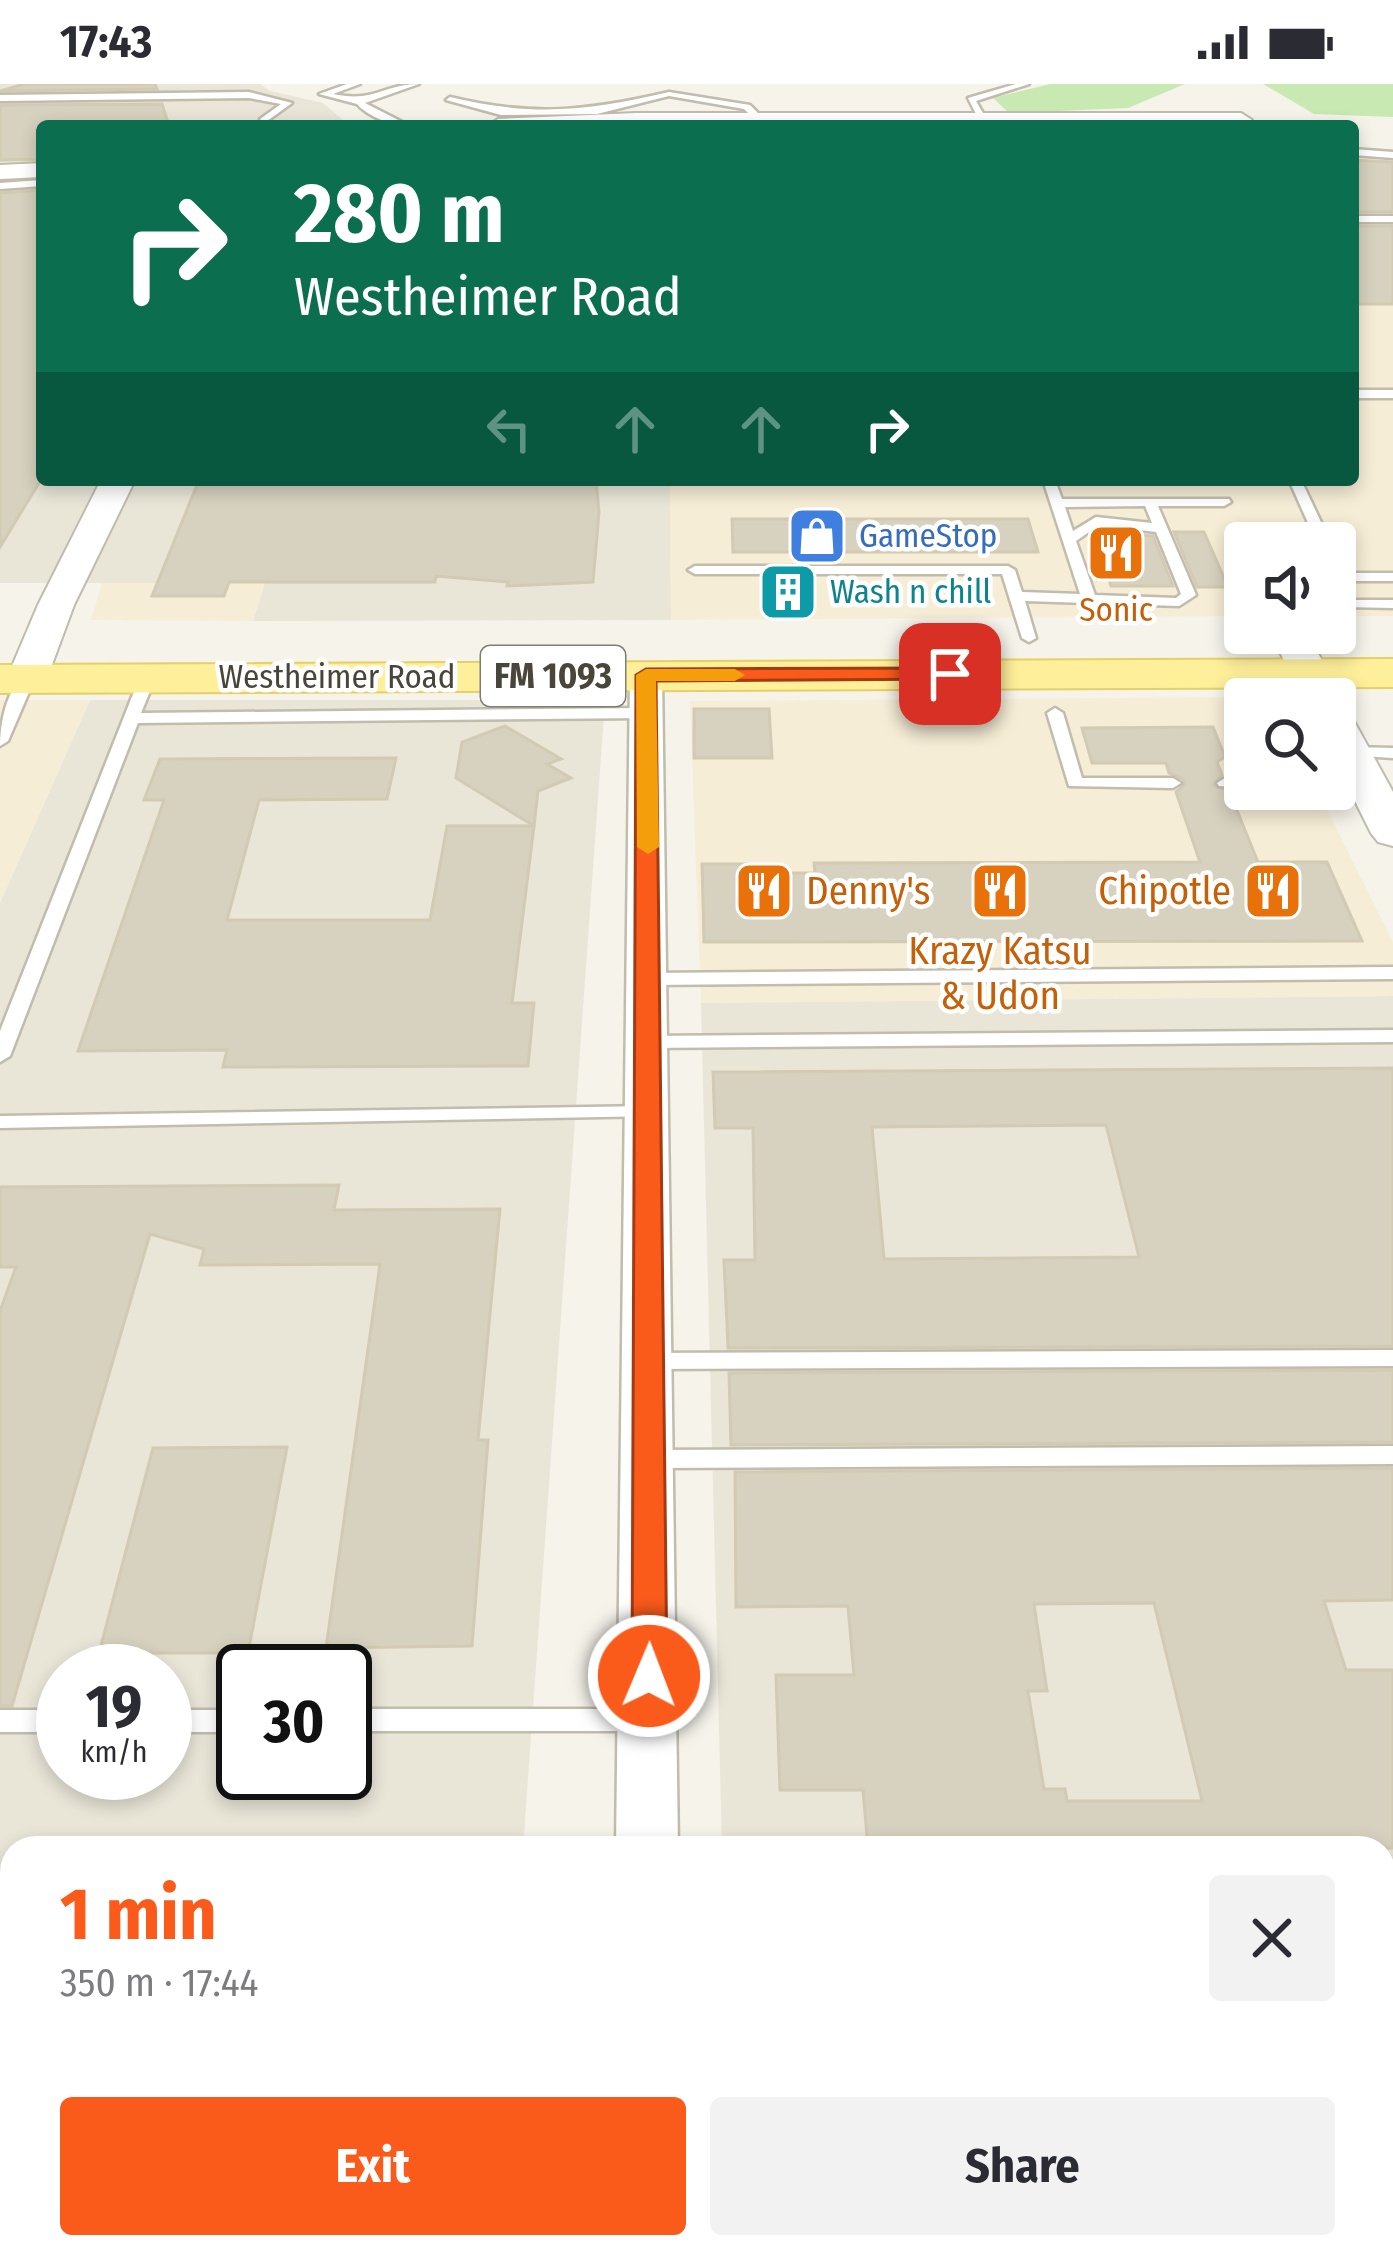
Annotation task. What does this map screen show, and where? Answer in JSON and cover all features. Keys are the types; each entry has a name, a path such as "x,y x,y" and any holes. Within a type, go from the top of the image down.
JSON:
{"main road":[{"name":"Westheimer Road","path":"1309,670 1385,601"},
{"name":"Westheimer Road","path":"17,660 139,698 646,694 908,675 1023,617 1309,670"},
{"name":"Westheimer Road","path":"17,660 908,675 1393,673"}],"street":[{"path":"598,120 729,112 760,120"},
{"path":"0,172 36,170"},
{"path":"17,660 115,486"},
{"path":"646,694 647,1360 652,1460 647,1836"},
{"path":"1360,742 1393,833"}],"lane":[{"path":"356,84 323,94 360,102 409,85"},
{"path":"390,84 409,85"},
{"path":"982,120 971,100 1025,84"},
{"path":"450,100 501,112 597,111 687,89"},
{"path":"669,94 729,112"},
{"path":"0,98 249,95 288,103 264,120"},
{"path":"360,102 392,120"},
{"path":"1359,152 1393,155"},
{"path":"0,186 36,184"},
{"path":"1359,219 1393,219"},
{"path":"1359,394 1393,394"},
{"path":"1050,486 1088,596"},
{"path":"1298,486 1314,522"},
{"path":"1057,502 1224,502"},
{"path":"695,570 1008,570 1023,617 1088,596 1118,602 1178,602 1189,595 1150,502"},
{"path":"1069,540 1096,521 1160,528"},
{"path":"1356,586 1385,601 1393,577"},
{"path":"0,741 17,660"},
{"path":"0,1055 139,698"},
{"path":"1055,712 1075,783 1173,783"},
{"path":"650,979 1393,974"},
{"path":"648,1042 1393,1036"},
{"path":"0,1122 650,1112"},
{"path":"647,1360 1393,1358"},
{"path":"652,1460 1393,1455"},
{"path":"372,1720 649,1720"},
{"path":"0,1721 36,1721"}],"shaded area":[{"path":"0,84 260,84 270,91 323,103 343,120 36,120 36,163 0,165"},
{"path":"36,176 36,486 670,486 671,620 253,621 264,583 0,583 0,178"},
{"path":"1359,231 1393,231 1393,616 1356,616 1356,522 1224,522 1224,616 671,620 670,486 1359,486"},
{"path":"102,583 265,583 253,621 91,620"},
{"path":"1224,697 1224,810 1327,810 1393,942 1393,996 701,1003 690,701"},
{"path":"0,700 90,700 0,903"},
{"path":"90,700 605,700 524,1836 0,1836 0,903"},
{"path":"1393,996 1393,1836 722,1836 701,1003"}],"green space":[{"path":"1050,84 1185,84 1128,108 1009,113 993,98"},
{"path":"1263,84 1393,84 1393,117 1314,114"}],"building":[{"path":"24,84 155,84 157,89 0,91"},
{"path":"162,104 167,120 36,120 36,159 0,160 0,105"},
{"path":"1359,160 1393,162 1393,212 1359,212"},
{"path":"36,190 37,486 0,547 0,193"},
{"path":"1359,226 1393,226 1393,304 1359,304"},
{"path":"197,486 597,486 593,582 507,586 508,582 436,576 435,582 229,582 224,596 152,596"},
{"path":"732,519 1028,519 1038,552 733,552"},
{"path":"1174,532 1204,532 1224,578 1224,587 1197,587"},
{"path":"1124,533 1153,536 1173,586 1111,586 1095,537 1126,538"},
{"path":"694,709 769,709 772,758 694,758"},
{"path":"505,726 561,759 547,764 571,778 538,791 534,826 456,778 462,742"},
{"path":"1213,727 1224,758 1217,762 1222,775 1213,785 1224,789 1224,810 1237,810 1258,862 1327,862 1362,941 704,942 702,864 747,864 748,873 815,873 814,863 1200,862 1176,792 1185,784 1183,779 1169,773 1166,763 1092,763 1082,728"},
{"path":"396,758 387,799 259,800 227,920 430,920 447,826 534,826 512,1003 534,1003 528,1066 223,1067 227,1050 78,1051 164,800 144,800 160,759"},
{"path":"1393,1068 1393,1346 728,1348 724,1260 755,1260 753,1128 715,1128 713,1072","holes":["1106,1125 1139,1257 884,1259 872,1127"]},
{"path":"339,1185 334,1210 500,1209 478,1440 488,1440 472,1646 327,1644 380,1264 200,1265 204,1249 150,1234 12,1706 0,1706 0,1311 16,1267 0,1267 0,1187"},
{"path":"1393,1370 1393,1442 731,1445 729,1373"},
{"path":"287,1447 250,1644 216,1644 216,1653 192,1653 192,1644 101,1644 153,1448"},
{"path":"1393,1468 1393,1600 1324,1601 1346,1670 1393,1670 1393,1836 867,1836 863,1790 780,1790 776,1675 854,1675 848,1606 736,1607 735,1472","holes":["1154,1603 1202,1801 1067,1801 1065,1789 1044,1789 1028,1691 1047,1691 1034,1604"]}],"slow traffic":[{"path":"648,847 646,675 735,675"}],"place":[{"name":"GameStop","path":"817,536"},
{"name":"Sonic","path":"1116,553"},
{"name":"Wash n chill","path":"788,592"},
{"name":"Denny's","path":"764,891"},
{"name":"Krazy Katsu & Udon","path":"1000,891"},
{"name":"Chipotle","path":"1273,891"}],"route":[{"path":"649,1676 652,1460 647,1360 646,675 950,674"}]}
